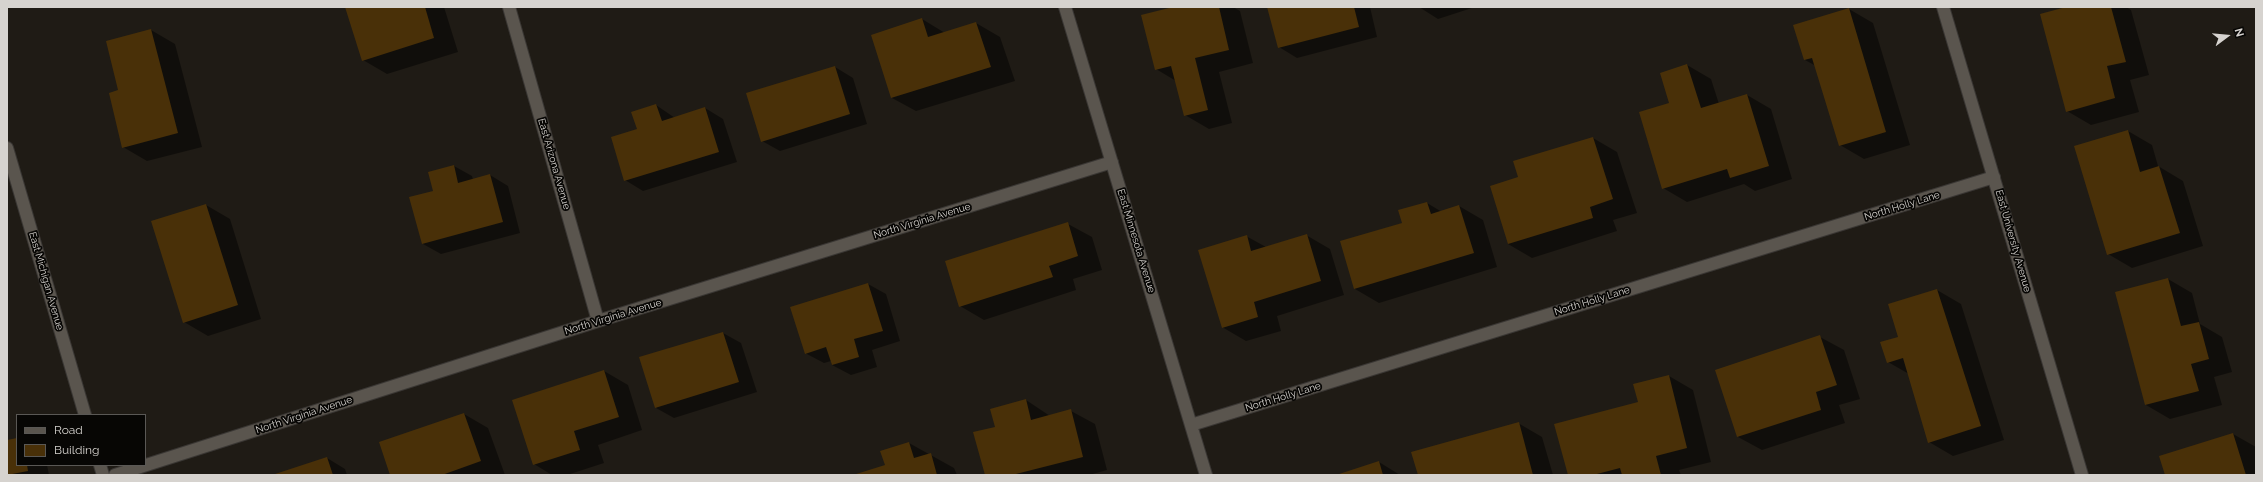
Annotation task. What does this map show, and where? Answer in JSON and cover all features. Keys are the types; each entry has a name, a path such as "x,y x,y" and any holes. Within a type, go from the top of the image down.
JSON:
{"street":[{"name":"East Arizona Avenue","path":"509,7 598,321"},
{"name":"East Minnesota Avenue","path":"1065,7 1206,475"},
{"name":"East University Avenue","path":"1943,7 2082,475"},
{"name":"East Michigan Avenue","path":"7,148 85,414"},
{"name":"North Virginia Avenue","path":"146,465 598,321 1112,162"},
{"name":"North Holly Lane","path":"1191,425 1994,177"},
{"name":"North Virginia Avenue","path":"115,475 143,466"}],"building":[{"path":"345,7 425,7 434,38 362,61"},
{"path":"1173,7 1219,7 1229,50 1195,58 1208,110 1184,116 1171,66 1155,70 1141,15"},
{"path":"1267,7 1354,7 1359,27 1278,48"},
{"path":"2066,7 2111,7 2126,62 2107,66 2115,98 2066,112 2040,14"},
{"path":"1849,8 1886,132 1839,146 1812,58 1804,60 1793,25"},
{"path":"922,18 928,37 976,22 991,67 891,98 871,35"},
{"path":"151,29 178,133 122,148 109,93 118,90 106,41"},
{"path":"1687,64 1701,108 1747,94 1769,166 1730,178 1727,169 1662,189 1639,112 1669,103 1660,73"},
{"path":"835,66 850,114 761,142 746,93"},
{"path":"656,104 662,121 705,107 719,152 624,181 611,137 637,129 631,112"},
{"path":"2128,130 2140,172 2159,166 2180,233 2107,255 2074,146"},
{"path":"1593,137 1613,199 1590,207 1593,218 1508,244 1490,186 1518,177 1513,161"},
{"path":"454,165 458,183 490,174 503,222 422,244 409,197 433,191 428,172"},
{"path":"1427,202 1431,214 1459,205 1474,253 1354,289 1340,241 1402,223 1398,210"},
{"path":"206,204 238,305 183,323 151,221"},
{"path":"1068,222 1078,256 1049,266 1053,277 959,307 945,261"},
{"path":"1307,234 1321,281 1254,302 1258,317 1222,328 1198,250 1247,235 1251,251"},
{"path":"2168,278 2181,326 2199,322 2209,359 2191,364 2199,391 2145,405 2115,292"},
{"path":"868,283 883,331 854,339 859,357 832,365 826,347 805,354 790,307"},
{"path":"1937,289 1981,426 1928,443 1903,358 1887,363 1880,342 1898,337 1888,304"},
{"path":"723,332 739,382 655,408 639,357"},
{"path":"1820,335 1837,385 1816,392 1821,410 1737,437 1715,370"},
{"path":"604,370 619,417 574,431 580,450 533,465 512,400"},
{"path":"1669,375 1687,448 1656,456 1661,475 1622,475 1620,468 1593,475 1568,475 1554,424 1638,402 1633,384"},
{"path":"1026,399 1031,420 1071,409 1083,457 1012,475 985,475 973,432 995,427 990,409"},
{"path":"464,413 481,461 442,475 390,475 379,442"},
{"path":"1519,422 1533,475 1418,475 1411,452"},
{"path":"2233,433 2246,475 2165,475 2159,456"},
{"path":"16,438 16,466 27,466 28,471 7,475 7,440"},
{"path":"909,442 914,458 931,453 937,475 853,475 885,465 880,451"},
{"path":"327,457 333,475 272,475"},
{"path":"1379,461 1383,475 1336,475"}]}
